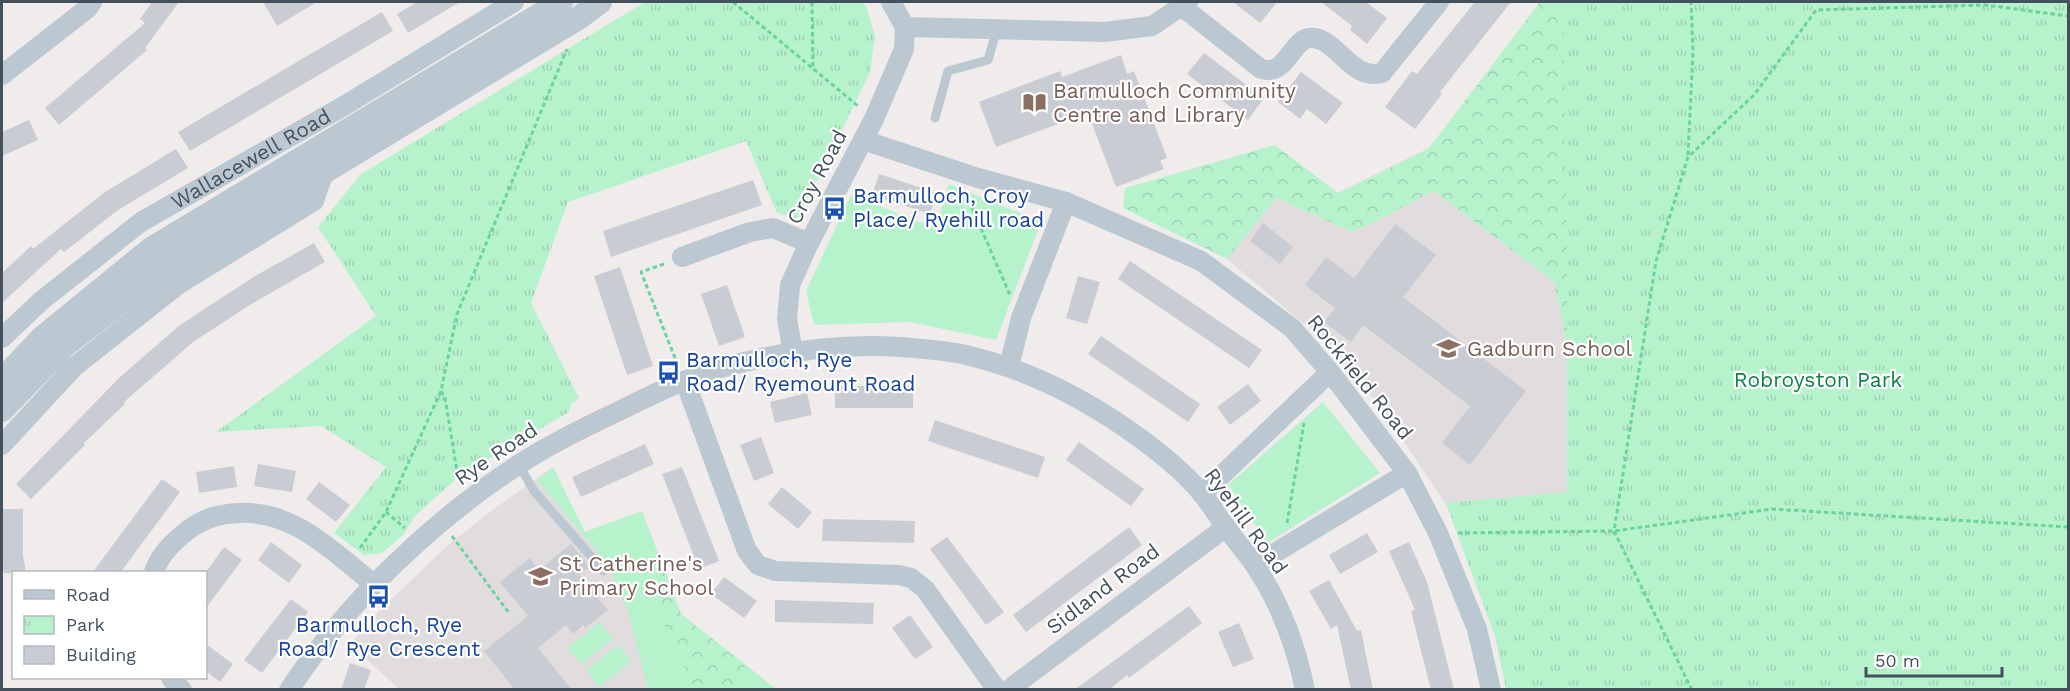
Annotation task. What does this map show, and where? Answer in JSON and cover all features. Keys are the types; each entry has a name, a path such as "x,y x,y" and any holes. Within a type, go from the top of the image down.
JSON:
{"street":[{"path":"2,75 88,8 92,2"},
{"name":"Wallacewell Road","path":"2,338 42,301 141,222 347,104 514,2"},
{"name":"Wallacewell Road","path":"2,380 43,337 152,249 561,2"},
{"path":"2,410 65,345 165,268 580,17 600,2"},
{"path":"891,2 905,27 1105,32 1152,26 1184,4 1261,69 1270,71 1279,68 1305,39 1313,38 1322,41 1364,74 1373,76 1382,73 1439,2"},
{"name":"Croy Road","path":"793,353 788,319 790,285 874,119 904,49 905,27"},
{"name":"Rockfield Road","path":"863,140 1066,202 1201,261 1292,328 1407,473 1438,533 1477,629 1491,690"},
{"name":"Wallacewell Road","path":"317,148 324,172"},
{"path":"2,445 74,367 179,284 314,201 324,172"},
{"path":"1009,367 1021,318 1066,202"},
{"path":"682,257 750,232 773,228 810,243"},
{"name":"Ryehill Road","path":"793,353 840,346 886,346 964,354 1009,367 1067,390 1118,422 1161,453 1202,494 1255,565 1283,618 1299,662 1305,690"},
{"name":"Rye Road","path":"289,690 303,669 374,584 419,541 519,465 593,423 685,381 721,368 793,353"},
{"path":"1202,494 1329,372"},
{"path":"685,381 747,551 758,565 775,571 899,575 911,578 925,589 997,690"},
{"path":"1255,565 1407,473"},
{"path":"155,571 168,546 201,520 222,514 250,512 278,517 303,529 374,584"},
{"name":"Sidland Road","path":"1008,690 1226,527"}],"lane":[{"path":"935,118 948,71 988,60 997,30"},
{"path":"519,465 534,491 604,571"}],"path":[{"path":"733,2 874,119"},
{"path":"812,2 813,70"},
{"path":"1691,2 1693,51 1688,157 1656,261 1614,531 1692,690"},
{"path":"1688,157 1754,95 1816,10 1986,4 2068,16"},
{"path":"348,564 386,512 441,391 457,314 567,49"},
{"path":"956,170 1021,318"},
{"path":"682,257 641,272 685,381"},
{"path":"441,391 445,398 458,477 469,501"},
{"path":"1282,549 1310,392"},
{"path":"1438,533 1614,531 1772,509 2068,528"},
{"path":"386,512 419,541"},
{"path":"442,523 508,613"}],"shaded area":[{"name":"Gadburn School","path":"1434,191 1554,282 1570,360 1568,495 1447,506 1380,406 1322,339 1227,259 1276,198 1353,232"},
{"name":"St Catherine's Primary School","path":"553,467 585,532 642,511 681,614 776,689 396,689 397,687 350,644 374,616 449,544"}],"green space":[{"path":"645,2 862,2 866,6 875,36 870,72 799,218 777,213 746,141 568,202 531,303 579,398 571,404 569,412 458,477 414,517 403,535 382,553 364,555 334,533 386,467 321,426 216,432 376,316 318,227 361,174"},
{"path":"1540,2 1631,2 1612,468 1496,638 1447,506 1568,495 1570,360 1554,282 1434,191 1353,232 1276,198 1227,259 1123,208 1125,188 1275,145 1338,193 1429,148"},
{"name":"Robroyston Park","path":"1563,2 2068,2 2068,689 1506,689 1495,636 1446,503 1567,492 1567,268"},
{"path":"949,184 1041,222 996,340 910,322 814,325 806,291 851,195 935,228"},
{"path":"1323,402 1380,473 1267,543 1228,485"},
{"path":"553,467 585,532 642,511 681,614 776,689 648,689 628,611 609,565 537,480"},
{"path":"662,562 681,614 745,665 741,686 738,689 685,689 685,666 666,629 662,613 662,596 652,587 650,573"},
{"path":"600,622 613,639 581,664 568,648"},
{"path":"618,645 631,661 599,687 586,670"}],"building":[{"path":"152,2 179,2 145,48 147,50 59,125 45,108 145,23 140,19"},
{"path":"263,2 317,2 277,26"},
{"path":"417,2 460,2 408,33 397,14"},
{"path":"1233,2 1277,2 1260,23"},
{"path":"1321,2 1366,2 1387,18 1367,44 1350,30 1352,26"},
{"path":"1475,2 1511,2 1440,92 1442,94 1415,129 1385,107 1412,71 1417,74"},
{"path":"382,12 393,31 190,151 178,132"},
{"path":"1204,53 1264,98 1248,120 1187,74"},
{"name":"Barmulloch Community Centre and Library","path":"1121,55 1127,74 1134,71 1167,158 1160,161 1164,169 1116,187 1088,113 996,147 979,102 1060,71 1062,77"},
{"path":"1301,72 1343,103 1326,124 1307,109 1300,119 1278,102"},
{"path":"29,120 38,140 2,156 2,132"},
{"path":"176,149 188,168 118,210 64,252 61,249 2,303 2,273 31,246 33,249 105,192"},
{"path":"879,174 937,193 930,214 872,195"},
{"path":"753,180 762,205 611,257 603,231"},
{"path":"1263,223 1293,247 1280,264 1250,241"},
{"path":"1395,224 1436,255 1403,297 1526,391 1470,465 1442,443 1470,406 1363,325 1351,342 1324,322 1335,308 1305,285 1326,257 1354,278"},
{"path":"314,243 325,262 253,303 193,342 124,402 125,404 31,499 16,484 119,378 180,325 255,276"},
{"path":"1130,261 1262,350 1249,368 1118,279"},
{"path":"620,267 653,366 627,375 594,276"},
{"path":"1078,276 1100,282 1087,324 1066,318"},
{"path":"727,285 745,337 719,346 701,294"},
{"path":"1101,336 1200,404 1188,422 1088,354"},
{"path":"1248,384 1261,401 1230,425 1217,407"},
{"path":"835,386 913,386 913,408 835,408"},
{"path":"807,393 812,415 775,423 770,402"},
{"path":"935,420 1045,457 1038,478 928,441"},
{"path":"761,437 774,473 754,481 740,445"},
{"path":"1079,442 1144,489 1131,506 1066,460"},
{"path":"645,444 654,464 581,497 572,477"},
{"path":"258,464 296,471 292,492 254,486"},
{"path":"234,466 237,487 199,493 196,472"},
{"path":"682,467 719,561 704,567 698,567 662,474"},
{"path":"162,479 180,492 121,571 93,571"},
{"path":"319,482 350,505 336,522 306,499"},
{"path":"782,487 812,512 798,529 768,504"},
{"path":"2,509 23,509 23,555 26,571 4,573"},
{"path":"823,519 915,521 914,543 822,541"},
{"path":"1129,527 1142,545 1026,632 1013,615"},
{"path":"1367,533 1378,552 1340,574 1329,555"},
{"path":"947,537 1004,612 986,625 930,549"},
{"path":"271,542 302,565 289,583 258,560"},
{"path":"1409,542 1427,582 1454,690 1431,690 1411,611 1415,610 1389,551"},
{"path":"571,544 590,567 579,575 608,610 585,628 583,625 573,634 566,625 538,648 572,690 515,690 484,651 528,616 500,582 530,558 539,570"},
{"path":"224,547 242,560 207,607 207,571"},
{"path":"724,577 757,601 744,618 711,594"},
{"path":"1329,580 1357,631 1361,630 1373,690 1351,690 1337,625 1331,629 1309,591"},
{"path":"291,599 308,612 262,673 244,660"},
{"path":"775,600 874,603 873,624 775,622"},
{"path":"1189,606 1202,623 1129,678 1127,675 1109,690 1074,690"},
{"path":"910,615 933,647 915,659 892,628"},
{"path":"1239,623 1254,659 1233,667 1218,632"},
{"path":"207,645 233,664 220,682 207,672"},
{"path":"350,663 371,670 364,690 341,690"}],"place":[{"name":"Barmulloch Community Centre and Library","path":"1035,103"},
{"name":"Barmulloch, Croy Place/ Ryehill road","path":"835,208"},
{"name":"Gadburn School","path":"1449,349"},
{"name":"Barmulloch, Rye Road/ Ryemount Road","path":"668,372"},
{"name":"St Catherine's Primary School","path":"541,576"},
{"name":"Barmulloch, Rye Road/ Rye Crescent","path":"379,597"}]}
